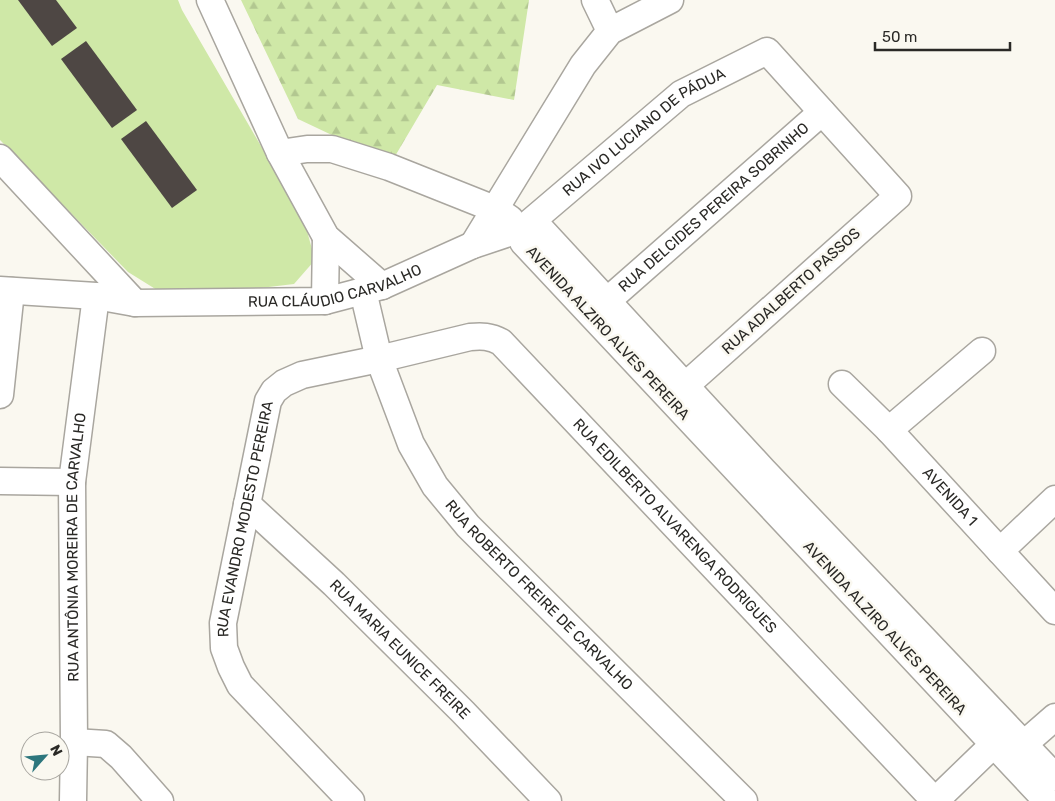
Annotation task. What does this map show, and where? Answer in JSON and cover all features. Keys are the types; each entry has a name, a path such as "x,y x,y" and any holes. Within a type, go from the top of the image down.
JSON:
{"street":[{"path":"210,0 280,153 326,237 373,288"},
{"path":"595,0 610,31"},
{"path":"474,245 497,210 583,65 610,31 670,0"},
{"name":"RUA IVO LUCIANO DE PÁDUA","path":"526,226 681,94 767,51 822,112"},
{"name":"RUA ADALBERTO PASSOS","path":"685,386 898,196 822,112"},
{"name":"RUA DELCIDES PEREIRA SOBRINHO","path":"606,301 822,112"},
{"path":"280,153 307,149 332,149 389,167 497,210 526,226"},
{"path":"0,158 135,303"},
{"name":"AVENIDA ALZIRO ALVES PEREIRA","path":"1046,801 1008,744 685,386 538,226 533,224 526,226 521,231 523,242 1008,744 1055,777"},
{"name":"RUA CLÁUDIO CARVALHO","path":"5,290 96,296 135,303 325,301 373,288 474,245 526,226"},
{"path":"325,301 326,237"},
{"name":"RUA ROBERTO FREIRE DE CARVALHO","path":"373,288 378,359 411,444 435,486 468,526 744,801"},
{"path":"0,395 5,290"},
{"name":"RUA ANTÔNIA MOREIRA DE CARVALHO","path":"73,801 72,482 96,296"},
{"name":"RUA EDILBERTO ALVARENGA RODRIGUES","path":"378,359 470,337 493,337 501,342 935,801"},
{"path":"889,430 982,351"},
{"name":"RUA EVANDRO MODESTO PEREIRA","path":"351,801 240,685 224,648 223,623 268,401 274,391 284,383 302,375 378,359"},
{"name":"AVENIDA 1","path":"842,384 889,430 1055,612"},
{"path":"0,481 72,482"},
{"path":"1000,551 1055,499"},
{"name":"RUA MARIA EUNICE FREIRE","path":"247,504 334,584 548,801"},
{"path":"935,801 1008,744 1055,717"},
{"path":"74,742 106,744 121,757 160,801"}],"green space":[{"path":"0,0 178,0 304,220 315,260 294,284 194,296 157,290 128,272 0,140"},
{"path":"241,0 529,0 514,100 437,85 391,163 298,119"}],"building":[{"path":"18,0 56,0 77,28 52,46"},
{"path":"86,41 137,110 112,128 61,59"},
{"path":"146,121 197,190 172,208 121,139"}]}
